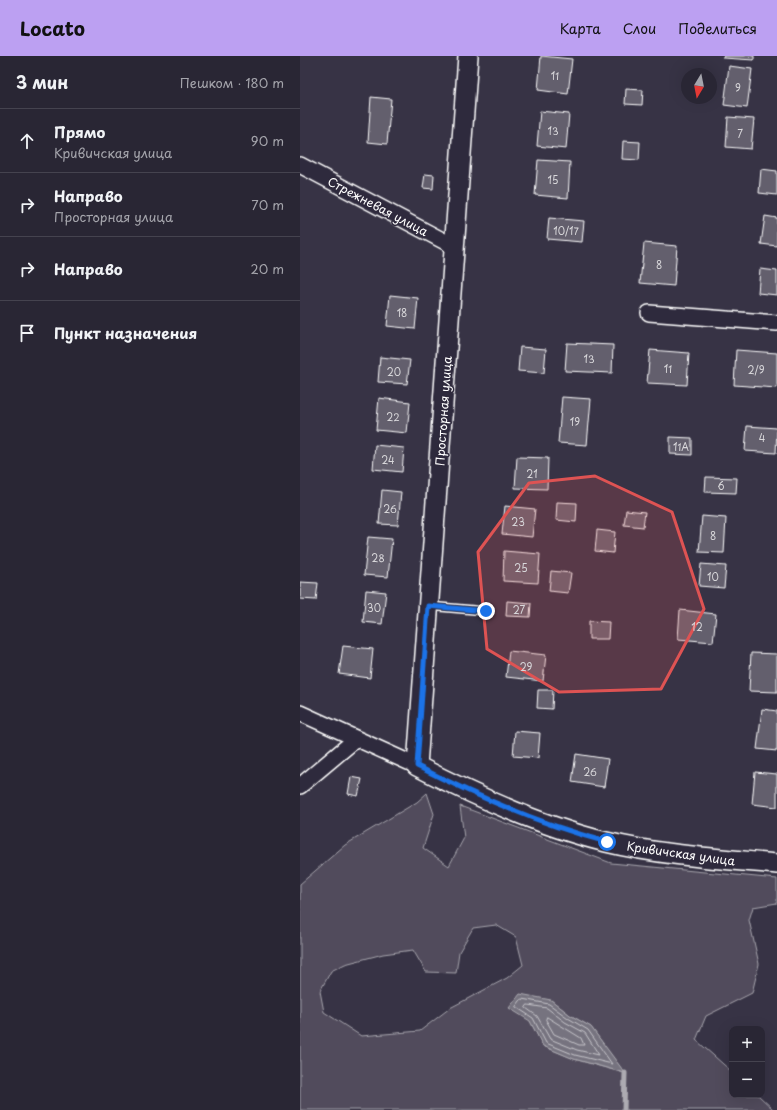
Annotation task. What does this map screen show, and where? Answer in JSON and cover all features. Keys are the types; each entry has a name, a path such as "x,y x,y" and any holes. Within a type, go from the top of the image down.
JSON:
{"street":[{"name":"Просторная улица","path":"417,766 468,56"},
{"name":"Стрежневая улица","path":"300,165 455,247"},
{"path":"649,313 777,323"},
{"name":"Кривичская улица","path":"300,713 515,811 586,837 657,851 777,864"},
{"path":"300,786 356,739"}],"lane":[{"path":"428,606 486,611"}],"highlighted area":[{"path":"595,476 672,512 704,609 661,689 559,692 487,649 478,552 529,483"}],"shaded area":[{"path":"427,793 434,814 423,848 449,866 464,838 460,806 611,863 777,879 777,903 753,907 749,920 759,964 752,993 706,1016 696,1040 729,1069 729,1098 761,1098 774,1110 300,1110 300,884 345,845 417,802","holes":["496,925 516,937 523,965 507,978 450,1008 420,1031 361,1036 324,1012 320,991 331,971 345,964 383,954 413,950 426,972 456,973 459,952 473,928","551,1000 570,1015 591,1027 624,1073 574,1059 543,1046 530,1021"]}],"water":[{"path":"520,994 551,1000 570,1015 591,1027 625,1073 574,1059 543,1046 530,1021 509,1008"}],"building":[{"path":"541,56 572,59 568,94 538,90"},
{"path":"723,56 754,56 754,60 723,58"},
{"path":"729,66 752,69 747,108 724,105"},
{"path":"626,89 643,90 642,105 625,104"},
{"path":"371,97 391,99 387,144 368,142"},
{"path":"540,111 569,114 566,149 537,146"},
{"path":"728,117 754,119 751,149 726,147"},
{"path":"623,141 640,142 639,160 622,159"},
{"path":"538,160 570,162 568,198 535,195"},
{"path":"761,169 777,171 777,195 759,193"},
{"path":"425,174 434,175 433,189 423,188"},
{"path":"765,216 777,218 777,246 761,244"},
{"path":"549,218 584,221 582,242 547,239"},
{"path":"644,243 677,246 674,286 640,283"},
{"path":"760,269 777,271 777,295 758,293"},
{"path":"390,295 418,298 415,329 387,326"},
{"path":"567,343 613,345 612,373 565,371"},
{"path":"520,347 546,349 544,373 518,371"},
{"path":"650,350 689,353 687,385 647,383"},
{"path":"736,350 777,353 777,388 734,385"},
{"path":"380,357 410,360 407,384 378,382"},
{"path":"562,397 591,399 587,445 558,443"},
{"path":"379,398 410,402 407,433 376,430"},
{"path":"747,426 777,428 776,453 745,451"},
{"path":"670,437 692,438 692,455 670,454"},
{"path":"375,445 404,448 402,472 373,469"},
{"path":"517,457 548,458 547,489 515,488"},
{"path":"706,477 737,478 736,493 705,492"},
{"path":"382,490 401,492 398,525 379,524"},
{"path":"557,502 577,503 576,522 556,520"},
{"path":"505,506 535,509 532,537 502,534"},
{"path":"626,510 645,512 643,527 624,525"},
{"path":"702,516 726,518 724,553 699,552"},
{"path":"597,530 615,532 613,553 595,551"},
{"path":"368,537 392,539 388,577 364,575"},
{"path":"504,551 540,554 538,583 503,581"},
{"path":"701,564 726,566 724,588 699,586"},
{"path":"551,571 571,573 568,593 549,591"},
{"path":"300,582 318,583 316,600 300,599"},
{"path":"366,590 386,592 382,624 363,622"},
{"path":"507,601 531,603 530,617 506,616"},
{"path":"680,610 716,614 713,642 678,639"},
{"path":"589,621 609,622 608,639 589,639"},
{"path":"343,646 373,649 370,678 339,674"},
{"path":"509,651 546,655 543,681 506,677"},
{"path":"751,653 777,654 777,692 749,691"},
{"path":"538,690 553,690 552,709 537,708"},
{"path":"762,709 777,711 777,751 757,749"},
{"path":"515,731 540,733 538,758 513,756"},
{"path":"576,754 608,759 604,787 572,782"},
{"path":"755,772 777,774 777,807 752,804"},
{"path":"351,777 362,779 358,796 348,794"}],"waterway":[{"path":"624,1110 625,1073"}],"route":[{"path":"486,611 428,606 417,766 515,811 579,835 607,842"}]}
